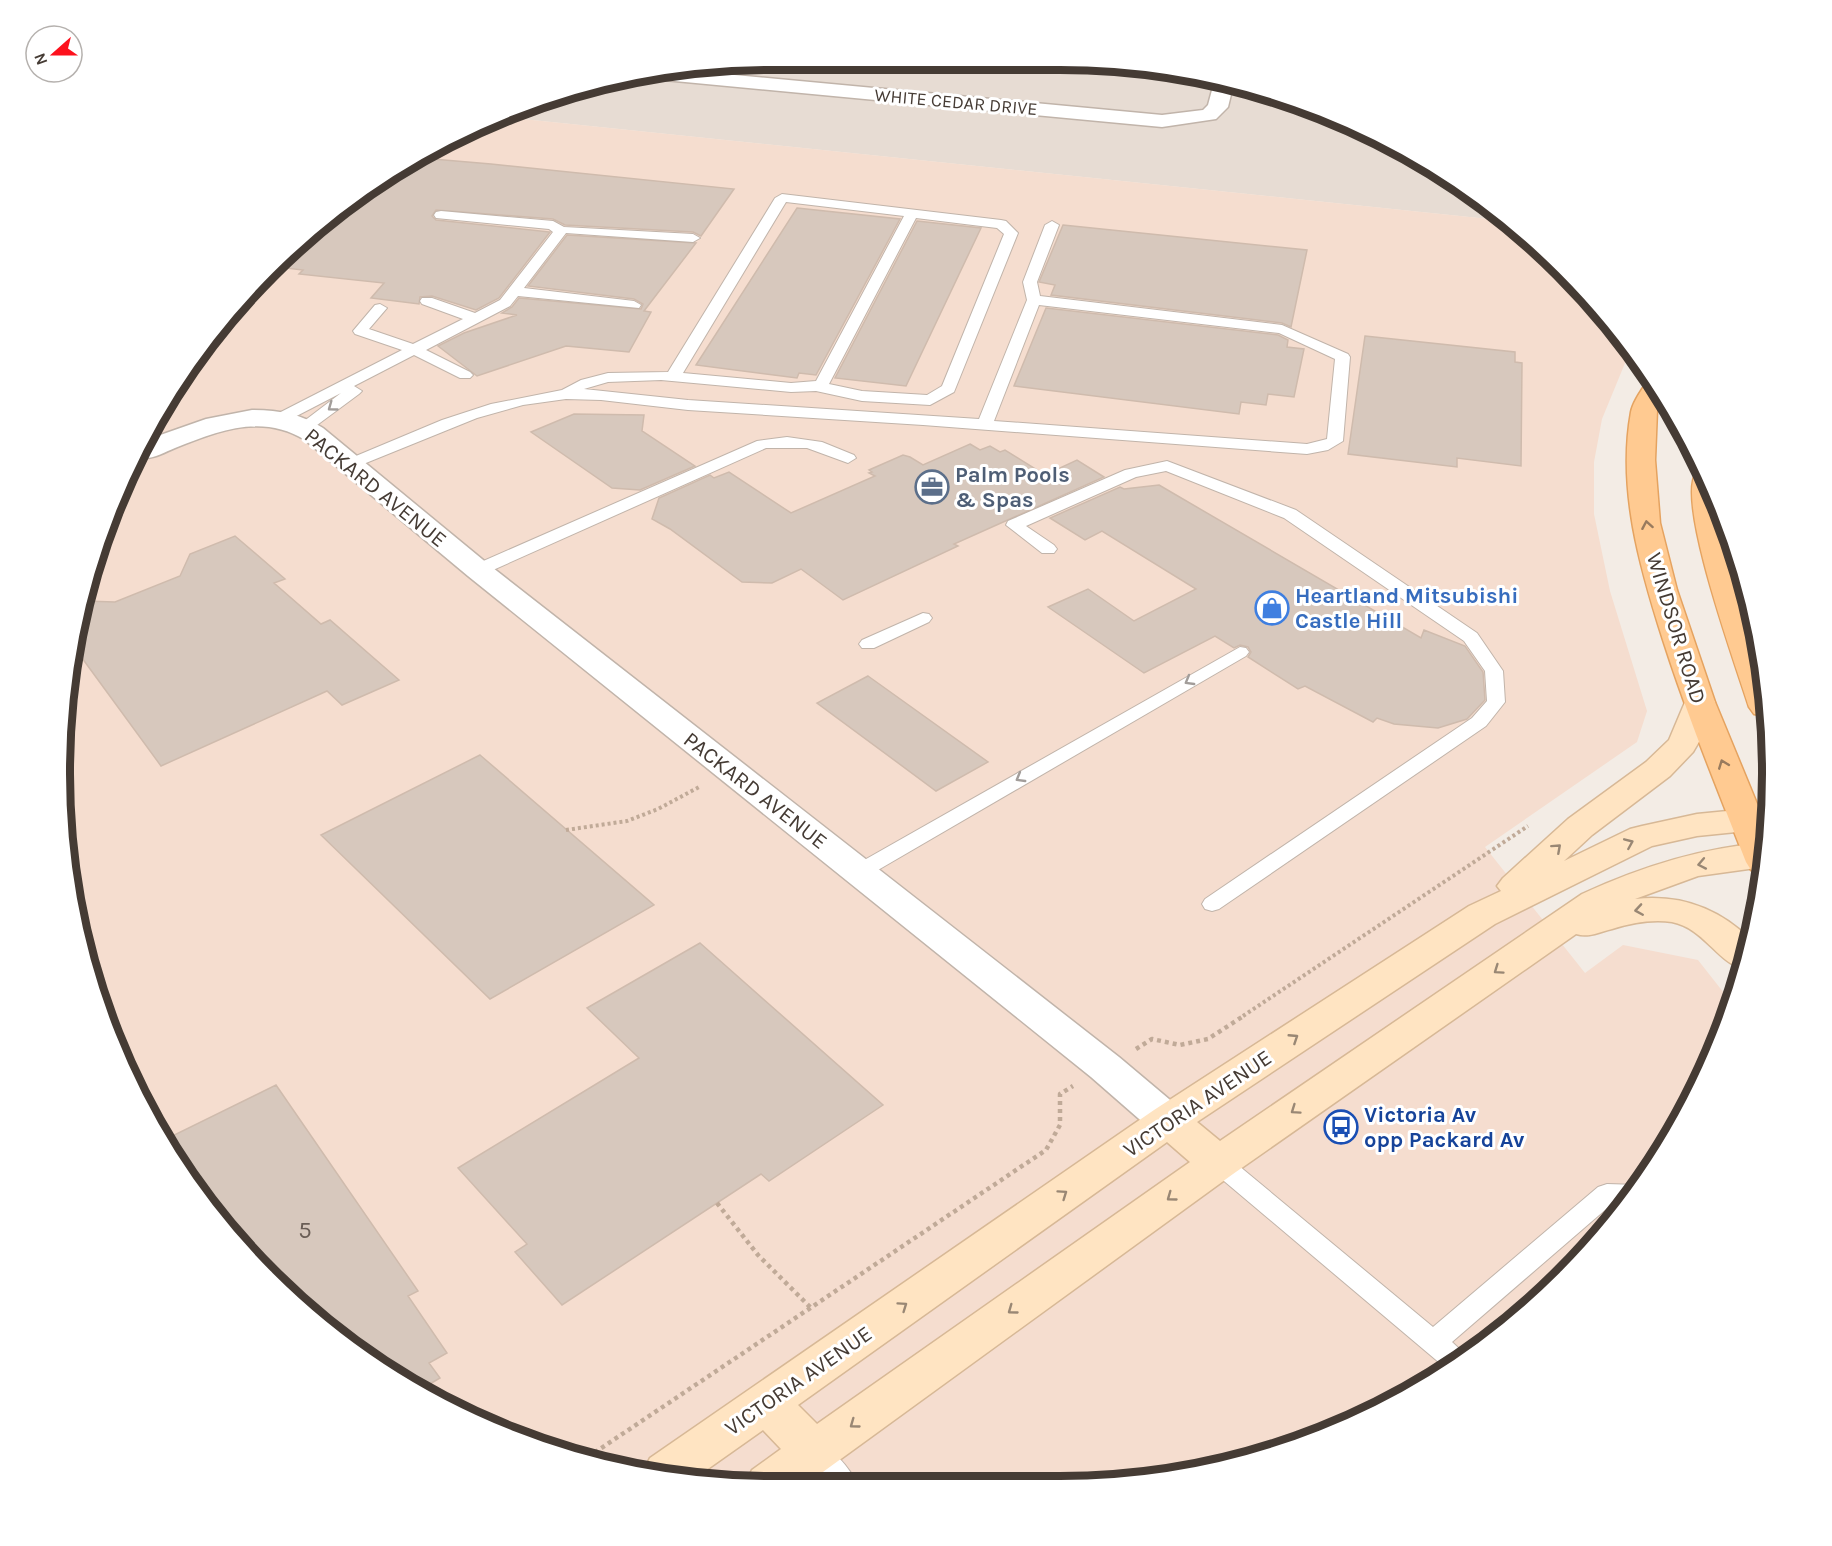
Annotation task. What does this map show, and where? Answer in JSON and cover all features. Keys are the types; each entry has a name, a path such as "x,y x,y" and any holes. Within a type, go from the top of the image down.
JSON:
{"main road":[{"name":"WINDSOR ROAD","path":"1651,397 1644,410 1641,460 1646,523 1662,590 1699,702 1756,818 1758,834"},
{"path":"1705,498 1719,565 1753,667"},
{"path":"1482,915 1580,827 1658,769 1682,746 1691,728 1699,702"},
{"name":"VICTORIA AVENUE","path":"673,1468 1168,1120 1482,915 1642,837 1678,828 1756,818"},
{"path":"781,1476 1219,1163 1594,903 1638,882 1681,867 1756,859"},
{"path":"1546,937 1611,916 1661,907 1684,911 1702,920 1739,951"},
{"name":"PACKARD AVENUE","path":"1168,1120 1219,1163"},
{"path":"766,1403 814,1452"}],"street":[{"name":"WHITE CEDAR DRIVE","path":"688,76 1162,121 1209,115 1218,106 1222,90"},
{"path":"150,448 194,431 228,422 262,417 291,423"},
{"name":"PACKARD AVENUE","path":"291,423 314,434 478,570 1168,1120"}],"lane":[{"path":"565,395 579,385 609,377 672,378 802,388 816,387 862,396 930,400 949,388 1011,233 1001,224 911,216 782,198 672,378"},
{"path":"291,423 413,349 505,303 561,231 553,225 441,215 496,215 555,222 569,230 693,238"},
{"path":"816,387 822,384 827,377 911,216"},
{"path":"986,425 1034,300 1030,282 1052,225"},
{"path":"291,423 413,349 510,303 569,230"},
{"path":"520,292 634,305"},
{"path":"350,464 448,423 505,404 582,394 685,405 911,418 1191,442 1307,449 1322,447 1335,441 1343,357 1281,329 1034,300"},
{"path":"427,301 475,318"},
{"path":"380,308 360,331 413,349 465,375"},
{"path":"478,570 763,444 793,440 814,444 848,458"},
{"path":"1047,549 1014,525 1131,473 1167,466 1290,514 1471,637 1494,671 1496,702 1479,722 1212,904"},
{"path":"868,644 923,618"},
{"path":"859,872 1240,652"},
{"path":"1219,1163 1450,1356"},
{"path":"1433,1342 1607,1194 1622,1193"},
{"path":"814,1452 836,1476"}],"path":[{"path":"566,830 627,821 648,813 731,770"},
{"path":"1152,1039 1180,1045 1208,1040 1532,824"},
{"path":"594,1453 1046,1150 1060,1125 1060,1094"},
{"path":"717,1203 758,1255 811,1308"}],"shaded area":[{"path":"1059,70 1105,72 1196,84 1241,94 1328,124 1410,165 1491,219 519,119 591,94 636,84 727,72"},
{"path":"519,119 1491,219 1556,276 1587,310 1626,360 1602,419 1594,462 1594,514 1610,591 1647,711 1637,742 1485,847 1585,973 1623,945 1698,960 1725,995 1724,999 1689,1084 1643,1163 1616,1201 1556,1270 1487,1330 1449,1357 1370,1403 1328,1422 1241,1452 1196,1462 1105,1474 773,1476 727,1474 636,1462 591,1452 504,1422 462,1403 383,1357 345,1330 276,1270 216,1201 189,1163 143,1084 124,1042 94,955 84,910 72,819 70,773 72,727 84,636 94,591 108,547 143,462 189,383 245,310 276,276 310,245 383,189 462,143"}],"building":[{"path":"433,159 734,189 701,236 693,232 565,225 553,219 436,210 432,216 436,220 550,232 499,298 476,310 432,296 420,297 419,304 371,298 384,283 299,274 303,270 285,268 345,216 383,189"},
{"path":"797,208 900,219 816,375 799,373 797,378 696,365"},
{"path":"917,221 981,228 906,386 835,378"},
{"path":"1063,225 1307,250 1291,327 1282,323 1051,295 1055,285 1039,282"},
{"path":"567,235 696,243 644,311 651,312 629,352 566,346 477,376 438,346 464,333 517,315 502,313 512,307 519,298 641,309 643,304 634,299 528,286"},
{"path":"1046,308 1278,335 1288,340 1287,347 1304,349 1294,397 1268,394 1266,405 1241,402 1239,414 1014,386"},
{"path":"1365,336 1515,352 1515,362 1522,363 1521,466 1457,458 1457,467 1348,454"},
{"path":"574,414 644,415 642,431 695,466 640,490 612,488 531,432"},
{"path":"970,444 980,450 990,446 1000,452 1005,450 1045,475 1077,460 1104,477 954,544 958,546 843,600 801,569 772,583 742,582 670,529 652,519 659,498 710,475 714,478 729,472 791,513 875,476 869,473 872,472 869,470 903,455 923,465"},
{"name":"Heartland Mitsubishi Castle Hill","path":"1159,485 1421,638 1424,630 1465,646 1483,672 1485,700 1467,719 1438,728 1394,724 1377,718 1373,722 1305,686 1298,689 1248,657 1251,652 1248,647 1240,645 1234,648 1215,636 1144,673 1048,607 1088,589 1134,621 1196,589 1102,531 1085,540 1050,518 1120,487 1124,489"},
{"path":"235,536 285,579 274,583 321,624 330,620 399,680 342,705 327,691 161,766 81,656 92,601 115,602 180,576 190,554"},
{"path":"868,676 988,762 936,791 817,703"},
{"path":"480,755 654,905 490,999 321,835"},
{"path":"700,943 883,1105 769,1181 761,1174 562,1305 515,1252 527,1244 458,1168 639,1058 587,1008"},
{"path":"276,1085 418,1291 408,1296 447,1353 429,1363 440,1378 429,1385 422,1381 345,1330 310,1301 276,1270 245,1236 216,1201 172,1136"}],"place":[{"name":"Palm Pools & Spas","path":"932,487"},
{"name":"Heartland Mitsubishi Castle Hill","path":"1272,608"},
{"name":"Victoria Av opp Packard Av","path":"1341,1127"}]}
